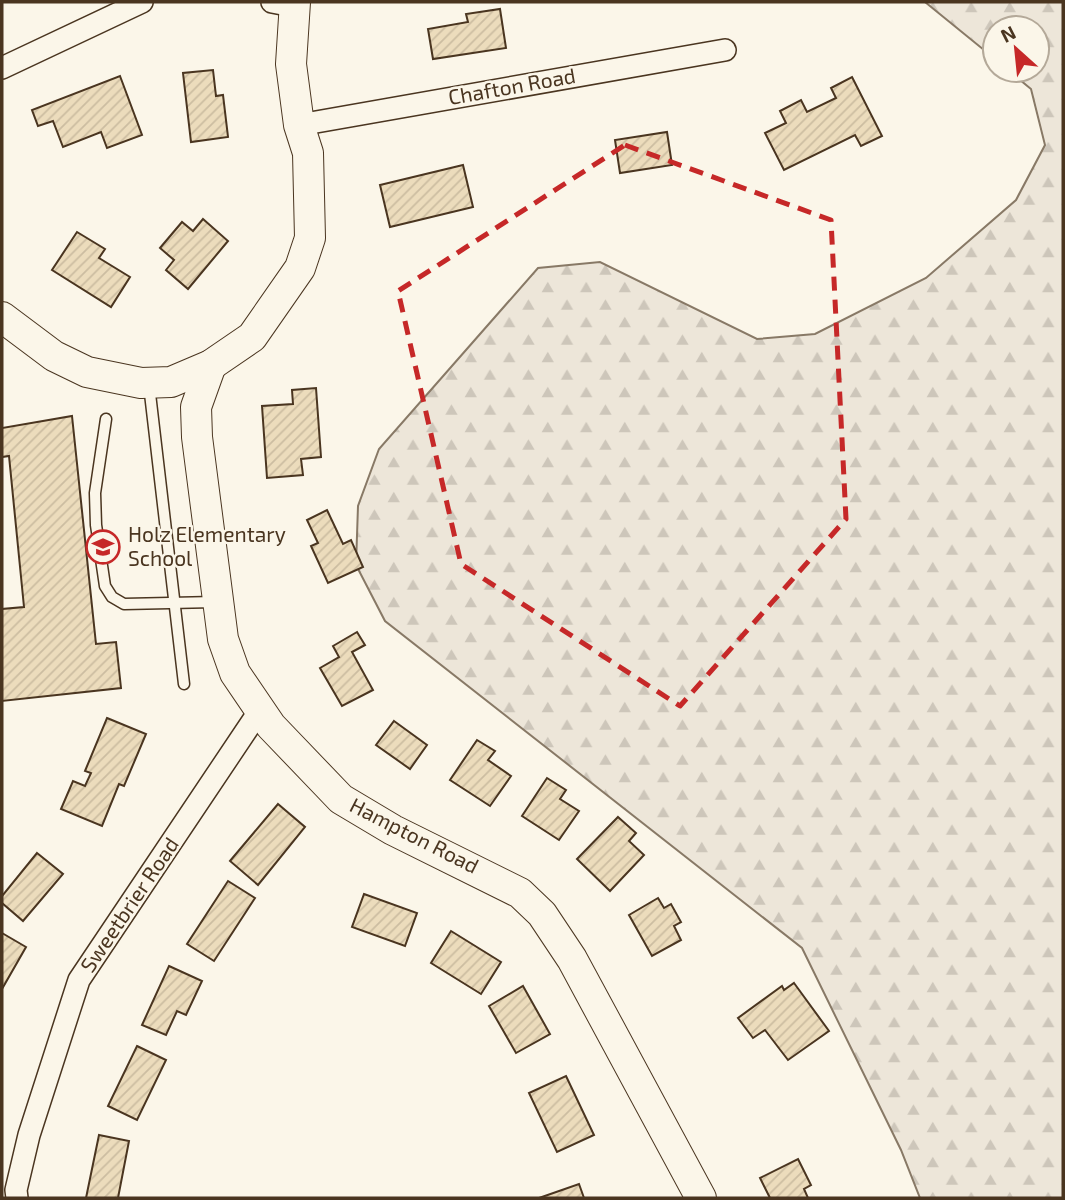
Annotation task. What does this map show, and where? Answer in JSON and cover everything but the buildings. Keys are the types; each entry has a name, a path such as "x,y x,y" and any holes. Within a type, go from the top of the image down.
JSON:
{"street":[{"path":"2,68 142,2"},
{"path":"2,317 54,356 87,372 149,383 171,382 211,365 252,337 300,268 310,238 308,153 299,125 287,3"},
{"name":"Chafton Road","path":"299,125 725,50"},
{"name":"Hampton Road","path":"211,365 196,407 223,639 235,673 271,726 341,799 393,830 520,893 542,914 572,959 701,1198"},
{"name":"Sweetbrier Road","path":"17,1198 16,1190 29,1135 79,980 260,710"}],"lane":[{"path":"149,383 184,684"},
{"path":"106,419 95,493 96,525 105,586 111,597 124,604 175,605 218,601"}],"highlighted area":[{"path":"625,145 831,220 846,519 680,706 461,564 398,291"}],"green space":[{"path":"925,2 1063,2 1063,1198 920,1198 901,1150 802,948 385,621 356,565 358,506 379,449 538,268 600,262 757,339 815,334 926,278 1016,200 1045,145 1031,89 1025,84 1051,84 1051,14 981,14 981,48"}],"place":[{"name":"Holz Elementary School","path":"103,547"}]}
